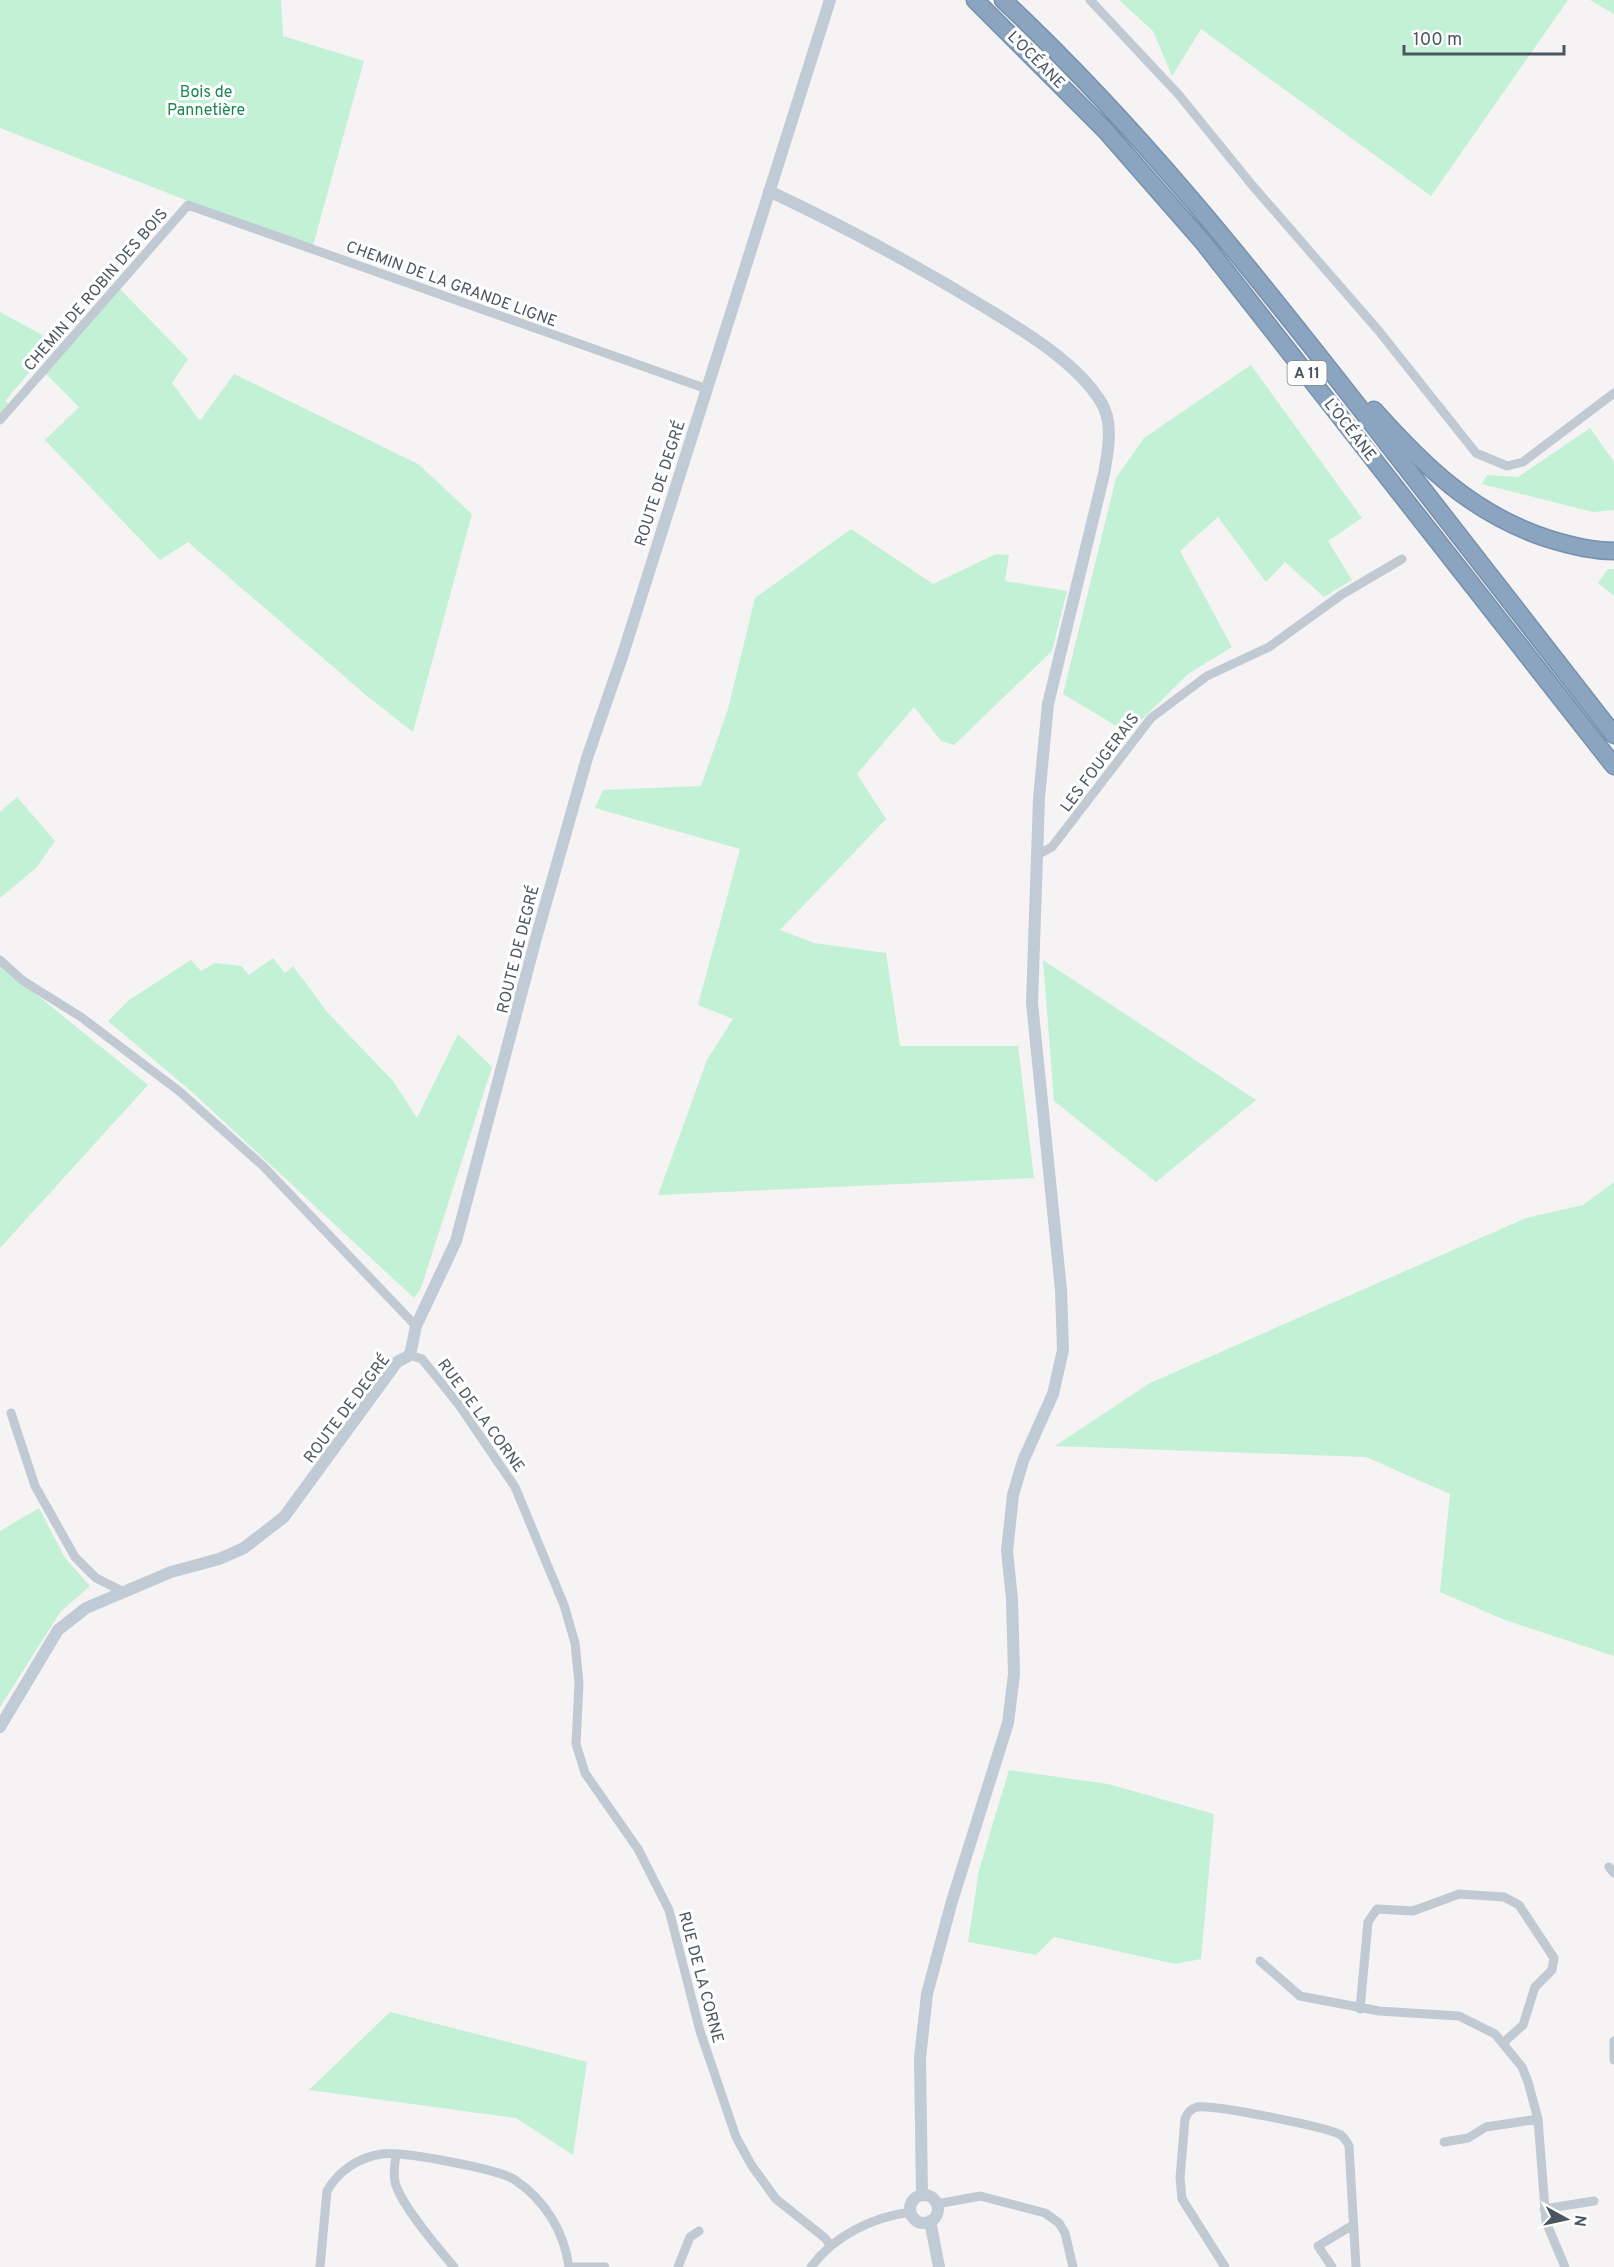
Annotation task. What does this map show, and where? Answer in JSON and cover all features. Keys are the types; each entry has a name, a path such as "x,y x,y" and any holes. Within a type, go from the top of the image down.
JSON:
{"highway":[{"name":"L’OCÉANE","path":"975,0 1076,99 1197,234 1614,766"},
{"name":"L’OCÉANE","path":"1003,0 1079,75 1163,165 1343,386 1614,735"},
{"path":"1343,386 1367,402 1406,446 1442,479 1493,516 1567,544 1614,551"}],"street":[{"name":"ROUTE DE DEGRÉ","path":"0,1727 58,1630 86,1608 171,1572 219,1559 260,1539 284,1517 397,1362 410,1355 416,1326 456,1241 587,758 623,654 830,0"},
{"path":"1090,0 1179,95 1378,330 1476,453 1507,466 1523,462 1614,393"},
{"path":"769,191 928,273 1048,347 1101,403 1108,426 1109,447 1048,704 1041,762 1032,1003 1061,1290 1063,1350 1053,1394 1023,1461 1011,1505 1007,1551 1012,1599 1014,1674 1008,1722 952,1901 927,1994 920,2058 922,2195"},
{"name":"CHEMIN DE LA GRANDE LIGNE","path":"188,205 707,389"},
{"name":"CHEMIN DE ROBIN DES BOIS","path":"0,420 188,205"},
{"name":"LES FOUGERAIS","path":"1037,855 1052,847 1151,718 1207,676 1269,647 1341,595 1401,559"},
{"path":"0,960 22,980 81,1017 179,1091 263,1166 416,1326"},
{"name":"RUE DE LA CORNE","path":"410,1355 422,1359 459,1405 515,1487 564,1605 575,1643 579,1683 576,1744 585,1773 638,1849 669,1910 700,2031 736,2137 752,2166 776,2199 825,2238 830,2245"},
{"path":"11,1413 35,1486 75,1557 96,1578 122,1591"},
{"path":"1360,2009 1368,1922 1377,1909 1413,1911 1459,1894 1504,1897 1519,1905 1554,1958 1552,1970 1535,1987 1523,2025 1503,2043"},
{"path":"1260,1961 1300,1996 1360,2009 1459,2016 1485,2027 1503,2043 1522,2067 1538,2119 1544,2209 1549,2232 1565,2267"},
{"path":"1614,2042 1614,2060"},
{"path":"1225,2267 1182,2199 1179,2178 1185,2120 1192,2109 1225,2108 1341,2136 1349,2146 1356,2267"},
{"path":"1444,2142 1468,2138 1486,2127 1538,2119"},
{"path":"396,2154 393,2170 396,2185 405,2201 454,2267"},
{"path":"320,2267 327,2191 331,2185 343,2170 366,2158 396,2154 499,2172 516,2181 543,2205 561,2232 566,2243 569,2267"},
{"path":"922,2195 931,2197 937,2205 937,2214 930,2221 916,2220 911,2212 913,2201 922,2195"},
{"path":"937,2205 980,2196 1045,2212 1059,2223 1065,2233 1073,2267"},
{"path":"1544,2209 1594,2200"},
{"path":"811,2267 830,2245 862,2226 895,2214 911,2212"},
{"path":"930,2221 939,2267"},
{"path":"1332,2267 1318,2246 1353,2225"},
{"path":"678,2267 690,2237 699,2231"},
{"path":"575,2267 605,2267"}],"green space":[{"name":"Bois de Pannetière","path":"0,0 281,0 283,36 364,61 312,249 0,128"},
{"path":"1119,0 1568,0 1431,196 1201,29 1172,76 1153,31"},
{"path":"1590,0 1614,0 1614,14"},
{"path":"120,289 188,359 172,383 200,421 234,374 418,464 472,514 413,732 367,696 188,542 160,560 45,440 79,407 44,372"},
{"path":"0,312 55,342 5,401 13,407 0,423"},
{"path":"1251,365 1362,518 1328,541 1352,580 1324,597 1285,562 1266,582 1218,517 1180,551 1232,647 1188,674 1128,733 1063,694 1116,478 1144,438"},
{"path":"1590,428 1614,462 1614,510 1593,512 1482,484 1487,475 1518,477"},
{"path":"851,529 933,584 996,554 1009,555 1005,581 1067,591 1052,651 954,745 941,741 914,707 857,774 886,819 780,930 814,943 886,953 900,1046 1018,1046 1034,1178 658,1195 707,1060 733,1019 698,1005 740,849 595,808 603,790 701,786 728,709 755,598"},
{"path":"1608,569 1614,569 1614,596 1598,583"},
{"path":"17,797 55,841 36,868 0,898 0,812"},
{"path":"273,958 285,973 293,966 327,1012 393,1081 417,1118 458,1034 492,1067 421,1288 414,1298 192,1092 108,1021 129,1000 191,960 201,971 215,963 241,966 249,975"},
{"path":"1043,960 1256,1100 1156,1182 1054,1101"},
{"path":"0,965 148,1085 0,1248"},
{"path":"1614,1182 1614,1656 1505,1620 1440,1592 1450,1494 1366,1457 1055,1446 1150,1383 1526,1218 1583,1205"},
{"path":"39,1508 65,1558 90,1586 61,1611 0,1707 0,1531"},
{"path":"1009,1770 1108,1784 1214,1814 1201,1959 1175,1964 1054,1937 1036,1955 968,1942 979,1870"},
{"path":"390,2012 587,2062 573,2155 516,2118 309,2090"}]}
